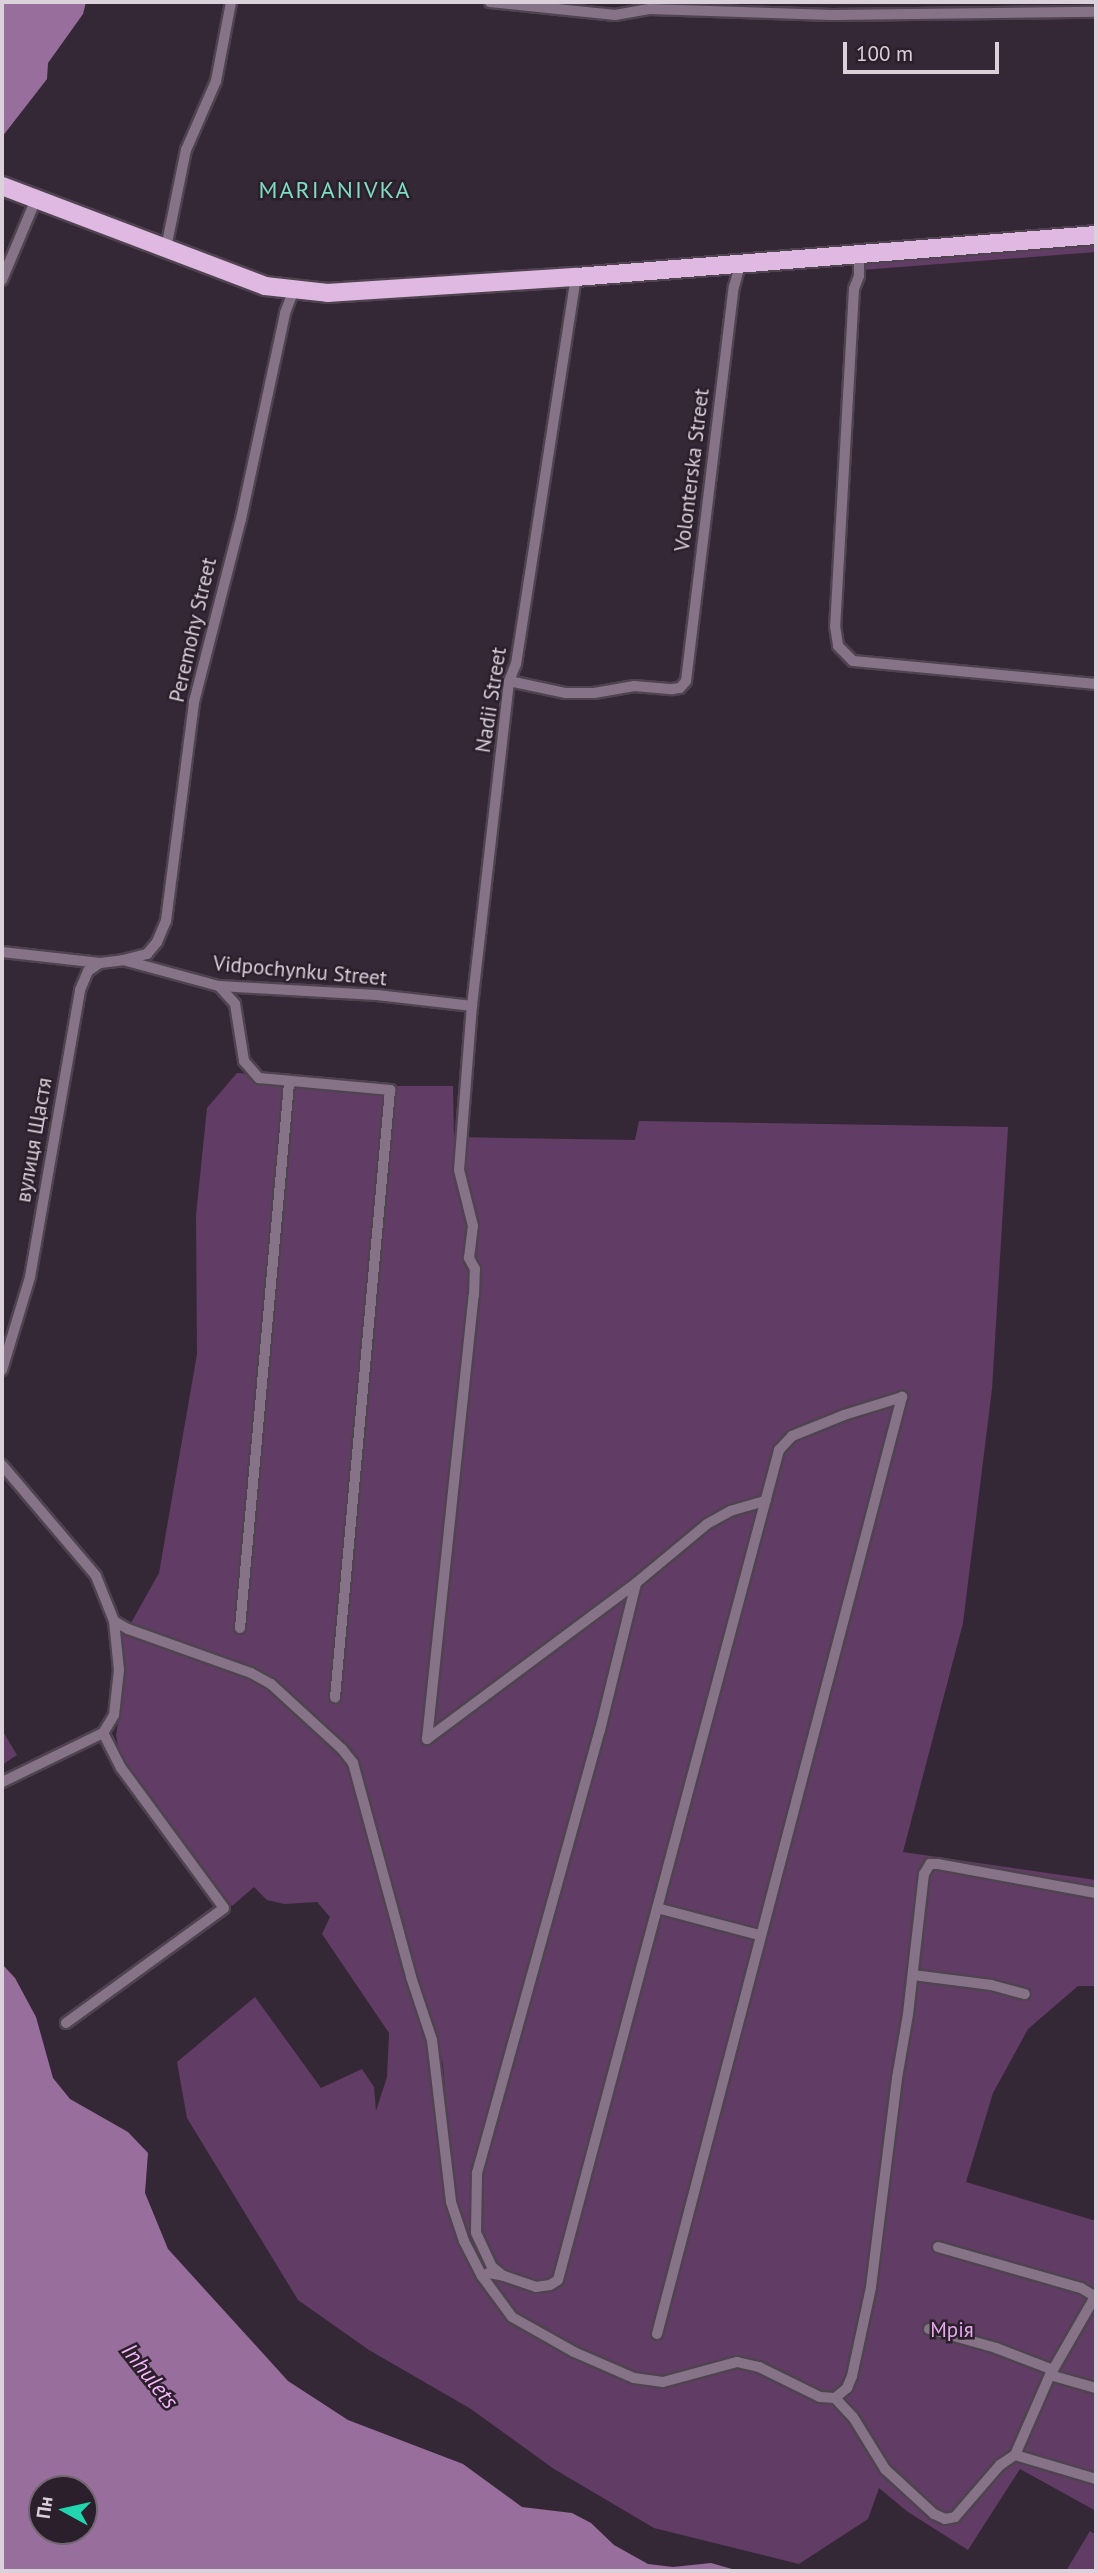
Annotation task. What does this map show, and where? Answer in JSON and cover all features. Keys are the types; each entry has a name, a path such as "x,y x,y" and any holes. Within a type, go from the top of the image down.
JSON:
{"main road":[{"path":"2,186 256,283 294,290 369,292 1096,235"}],"street":[{"path":"166,248 186,150 216,81 231,2"},
{"path":"490,2 615,15 650,9 832,15 1096,12"},
{"path":"2,280 36,199"},
{"path":"859,254 835,626 838,646 853,661 1096,684"},
{"name":"Volonterska Street","path":"509,681 565,694 594,694 634,686 680,688 686,681 734,286 740,264"},
{"name":"Nadii Street","path":"576,277 518,650 509,681 472,1006 459,1170 473,1226 469,1258 475,1269 474,1295 427,1740 636,1583"},
{"name":"Peremohy Street","path":"123,960 147,954 157,942 166,921 194,702 241,519 285,313 294,290"},
{"name":"Vidpochynku Street","path":"2,953 100,963 123,960 219,986 377,995 472,1006"},
{"name":"вулиця Щастя","path":"2,1370 30,1277 80,990 88,971 100,963"},
{"path":"219,986 235,1004 244,1061 259,1078 289,1083 390,1090 335,1698"},
{"path":"240,1628 289,1083"},
{"path":"657,2333 759,1935 802,1786 902,1397 792,1436 779,1450 774,1463 766,1501 558,2280 550,2285 536,2287 504,2276 492,2267 476,2232 477,2173 600,1730 636,1583 707,1524 730,1511 766,1501"},
{"path":"2,1465 96,1576 114,1621 119,1670 114,1716 103,1733 2,1782"},
{"path":"114,1621 128,1629 251,1672 271,1684 342,1749 353,1763 411,1977 432,2040 451,2202 464,2241 482,2276 512,2317 574,2352 634,2378 663,2382 737,2362 759,2367 820,2398 835,2398 847,2388 871,2287 924,1874 930,1864 1096,1892"},
{"path":"66,2023 225,1908 121,1768 103,1733"},
{"path":"657,1908 759,1935"},
{"path":"913,1975 1004,1987 1026,1994"},
{"path":"835,2398 853,2417 885,2469 934,2514 945,2519 955,2517 1000,2465 1015,2455 1051,2373 1096,2296 1081,2288 938,2247"},
{"path":"482,2276 504,2276"},
{"path":"929,2329 996,2348 1051,2373 1096,2388"},
{"path":"1015,2455 1096,2479"}],"green space":[{"path":"1096,238 1096,252 861,270 862,257"},
{"name":"Мрія","path":"237,1073 390,1086 453,1086 454,1137 635,1140 639,1121 1008,1127 992,1389 963,1623 903,1852 1096,1880 1096,1986 1078,1986 1028,2029 993,2093 966,2182 1096,2221 1096,2511 1020,2469 968,2550 908,2512 879,2488 868,2519 799,2564 654,2528 554,2469 471,2409 369,2350 298,2300 187,2118 177,2062 255,1997 321,2088 362,2069 374,2087 376,2111 387,2077 389,2033 322,1934 330,1917 317,1902 284,1904 267,1900 254,1887 232,1906 126,1764 119,1751 116,1735 123,1694 118,1631 249,1677 269,1689 348,1764 422,2024 431,2066 442,2182 452,2183 443,2065 437,2037 417,1975 362,1771 356,1760 273,1680 252,1668 131,1623 159,1573 197,1354 196,1215 207,1108"},
{"path":"2,1730 17,1755 2,1765"},
{"path":"1090,2531 1096,2535 1096,2571 1066,2571"}],"water":[{"path":"2,2 86,2 83,14 48,63 47,79 2,137"},
{"name":"Inhulets","path":"2,1964 15,1978 36,2017 53,2078 70,2099 128,2132 148,2153 145,2193 168,2249 288,2381 348,2420 463,2464 522,2507 572,2513 591,2523 614,2545 648,2564 673,2567 711,2563 739,2571 2,2571"}],"district":[{"name":"MARIANIVKA","path":"335,190"}]}
